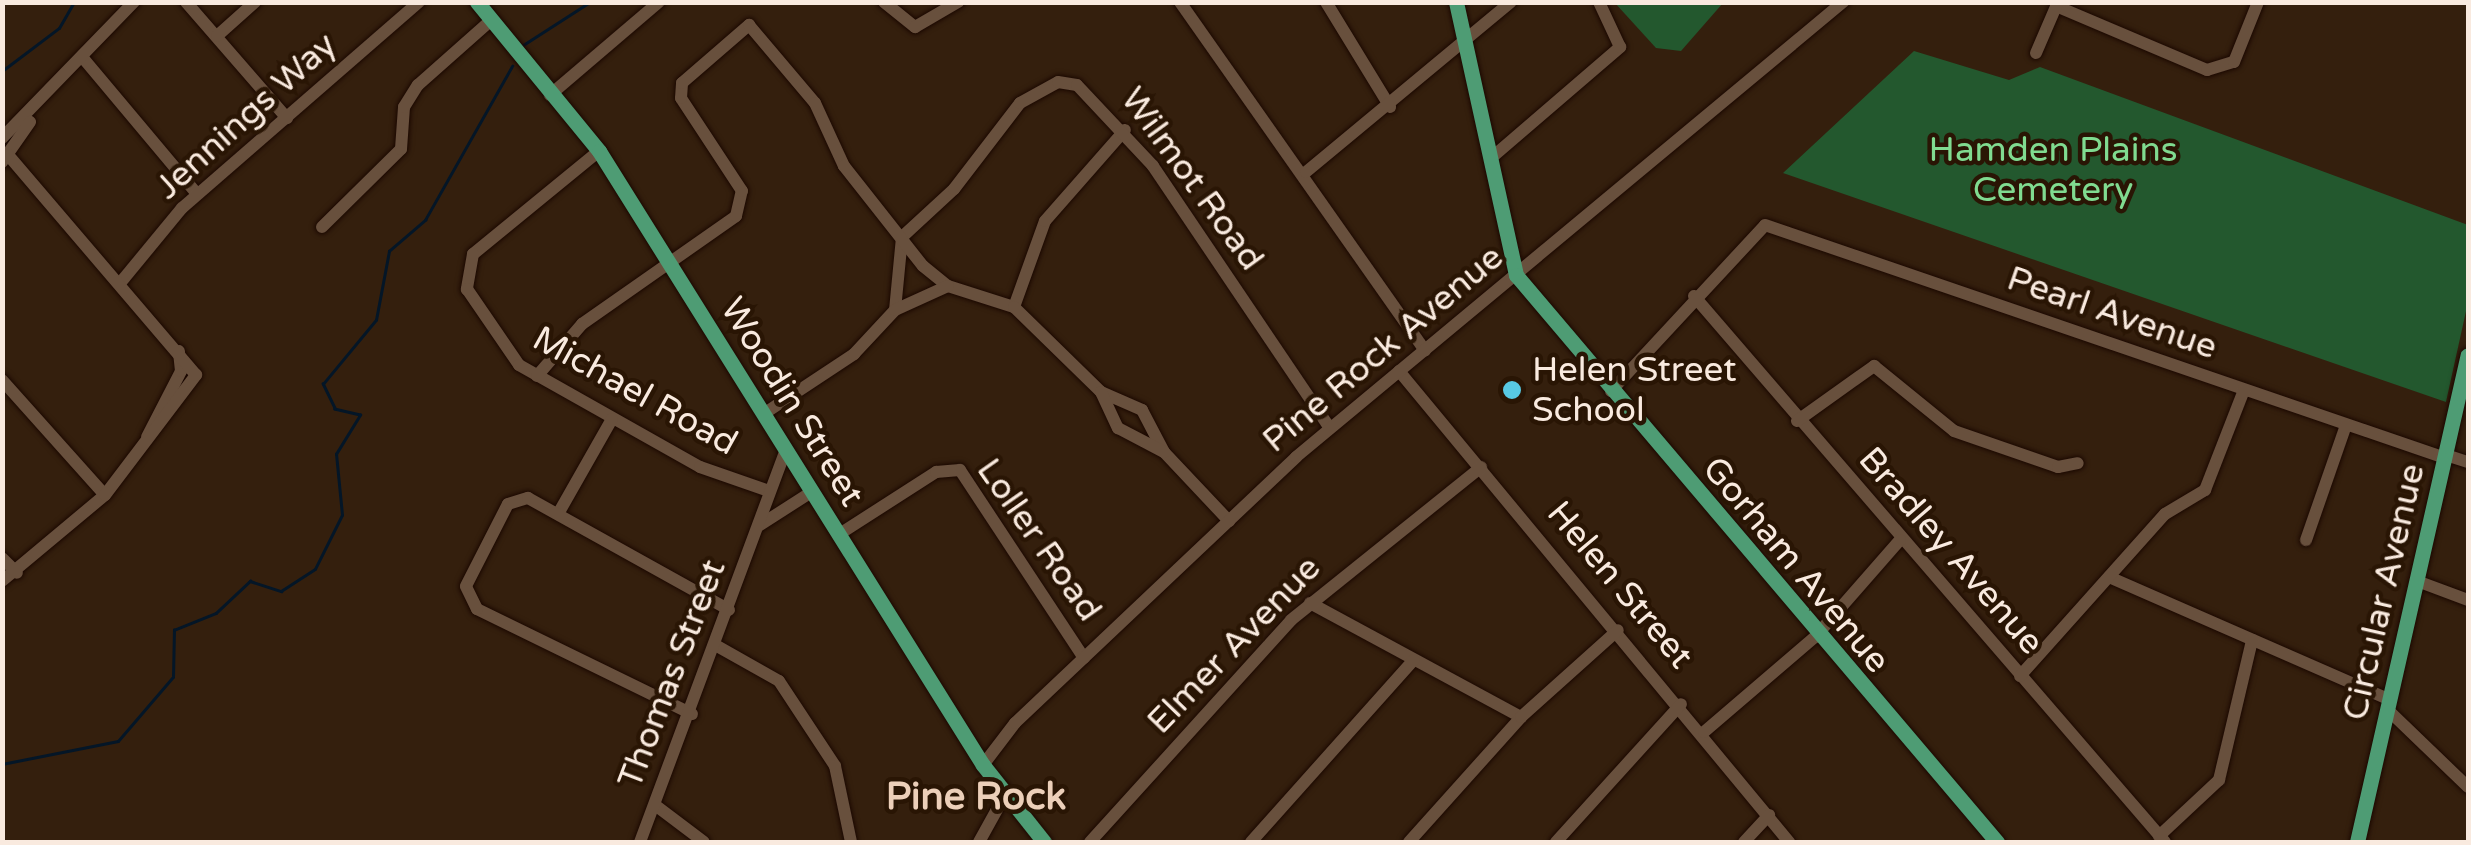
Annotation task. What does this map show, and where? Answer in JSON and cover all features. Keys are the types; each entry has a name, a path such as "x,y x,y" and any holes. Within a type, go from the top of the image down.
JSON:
{"main road":[{"name":"Woodin Street","path":"477,2 489,22 599,151 983,765 1044,842"},
{"path":"1456,2 1516,276"},
{"name":"Gorham Avenue","path":"1516,276 1815,637 1996,842"},
{"name":"Circular Avenue","path":"2357,842 2468,355"}],"street":[{"path":"2,581 17,573 105,495 194,388 194,365 4,152 134,2"},
{"path":"186,2 286,118"},
{"path":"217,36 255,2"},
{"name":"Jennings Way","path":"120,282 197,194 418,2"},
{"path":"550,95 659,2"},
{"path":"884,2 915,28 958,2"},
{"path":"1180,2 1306,172 1425,350"},
{"path":"1326,2 1390,107"},
{"path":"1306,172 1466,48 1511,2"},
{"path":"1490,159 1620,47 1598,2"},
{"name":"Pine Rock Avenue","path":"983,765 1084,658 1330,428 1843,2"},
{"path":"2036,53 2057,4 2207,70 2234,62 2258,2"},
{"path":"322,227 401,148 404,106 418,84 489,22"},
{"path":"538,376 568,336 672,266 742,204 681,98 690,68 738,26 760,28 815,103 844,166 948,286 1014,307 1101,392 1118,428 1164,452"},
{"path":"82,58 197,194"},
{"name":"Wilmot Road","path":"902,237 1037,89 1077,84 1124,130 1330,428"},
{"path":"1014,307 1045,221 1124,130"},
{"name":"Michael Road","path":"599,151 473,254 466,270 497,342 538,376 700,467 770,490"},
{"name":"Pearl Avenue","path":"1694,296 1759,225 2346,425 2468,462"},
{"path":"895,310 902,237"},
{"path":"765,413 854,354 895,310 948,286"},
{"path":"1611,391 1694,296"},
{"name":"Bradley Avenue","path":"1694,296 1900,540 2162,839"},
{"path":"1797,420 1874,366 1954,431 2058,467 2078,463"},
{"name":"Helen Street","path":"1399,371 1681,704 1788,842"},
{"path":"2,380 105,495"},
{"path":"2020,676 2164,514 2205,490 2244,390"},
{"path":"1101,392 1142,410 1164,452 1229,522"},
{"path":"558,514 612,419"},
{"path":"2306,540 2346,425"},
{"name":"Thomas Street","path":"640,842 692,714 786,449"},
{"name":"Elmer Avenue","path":"1090,842 1310,603 1481,467"},
{"name":"Loller Road","path":"838,535 936,472 960,470 1084,658"},
{"name":"Thomas Street","path":"759,526 812,491"},
{"path":"692,714 471,605 469,578 508,504 528,498 729,610"},
{"path":"1704,732 1815,637 1900,540"},
{"path":"2,558 17,573"},
{"path":"2109,577 2389,705 2466,779"},
{"path":"2417,581 2468,600"},
{"path":"1310,603 1521,717"},
{"path":"1409,842 1521,717 1618,630"},
{"path":"2162,839 2219,780 2252,640"},
{"path":"716,646 779,681 842,780 851,842"},
{"path":"1251,842 1414,660"},
{"path":"1556,842 1681,704"},
{"path":"978,842 1004,795"},
{"path":"655,805 704,842"},
{"path":"1744,842 1768,816"}],"green space":[{"path":"1615,3 1723,3 1681,51 1656,48"},
{"name":"Hamden Plains Cemetery","path":"1914,51 2009,80 2040,67 2468,225 2468,302 2446,402 1783,173"}],"waterway":[{"path":"2,71 59,28 74,2"},
{"path":"520,47 590,2"},
{"path":"2,764 118,741 173,677 174,630 216,613 250,581 281,591 315,569 342,515 336,454 360,415 335,409 323,384 376,320 389,251 425,220 512,66"}],"place":[{"name":"Helen Street School","path":"1512,390"}],"district":[{"name":"Pine Rock","path":"976,798"}]}
